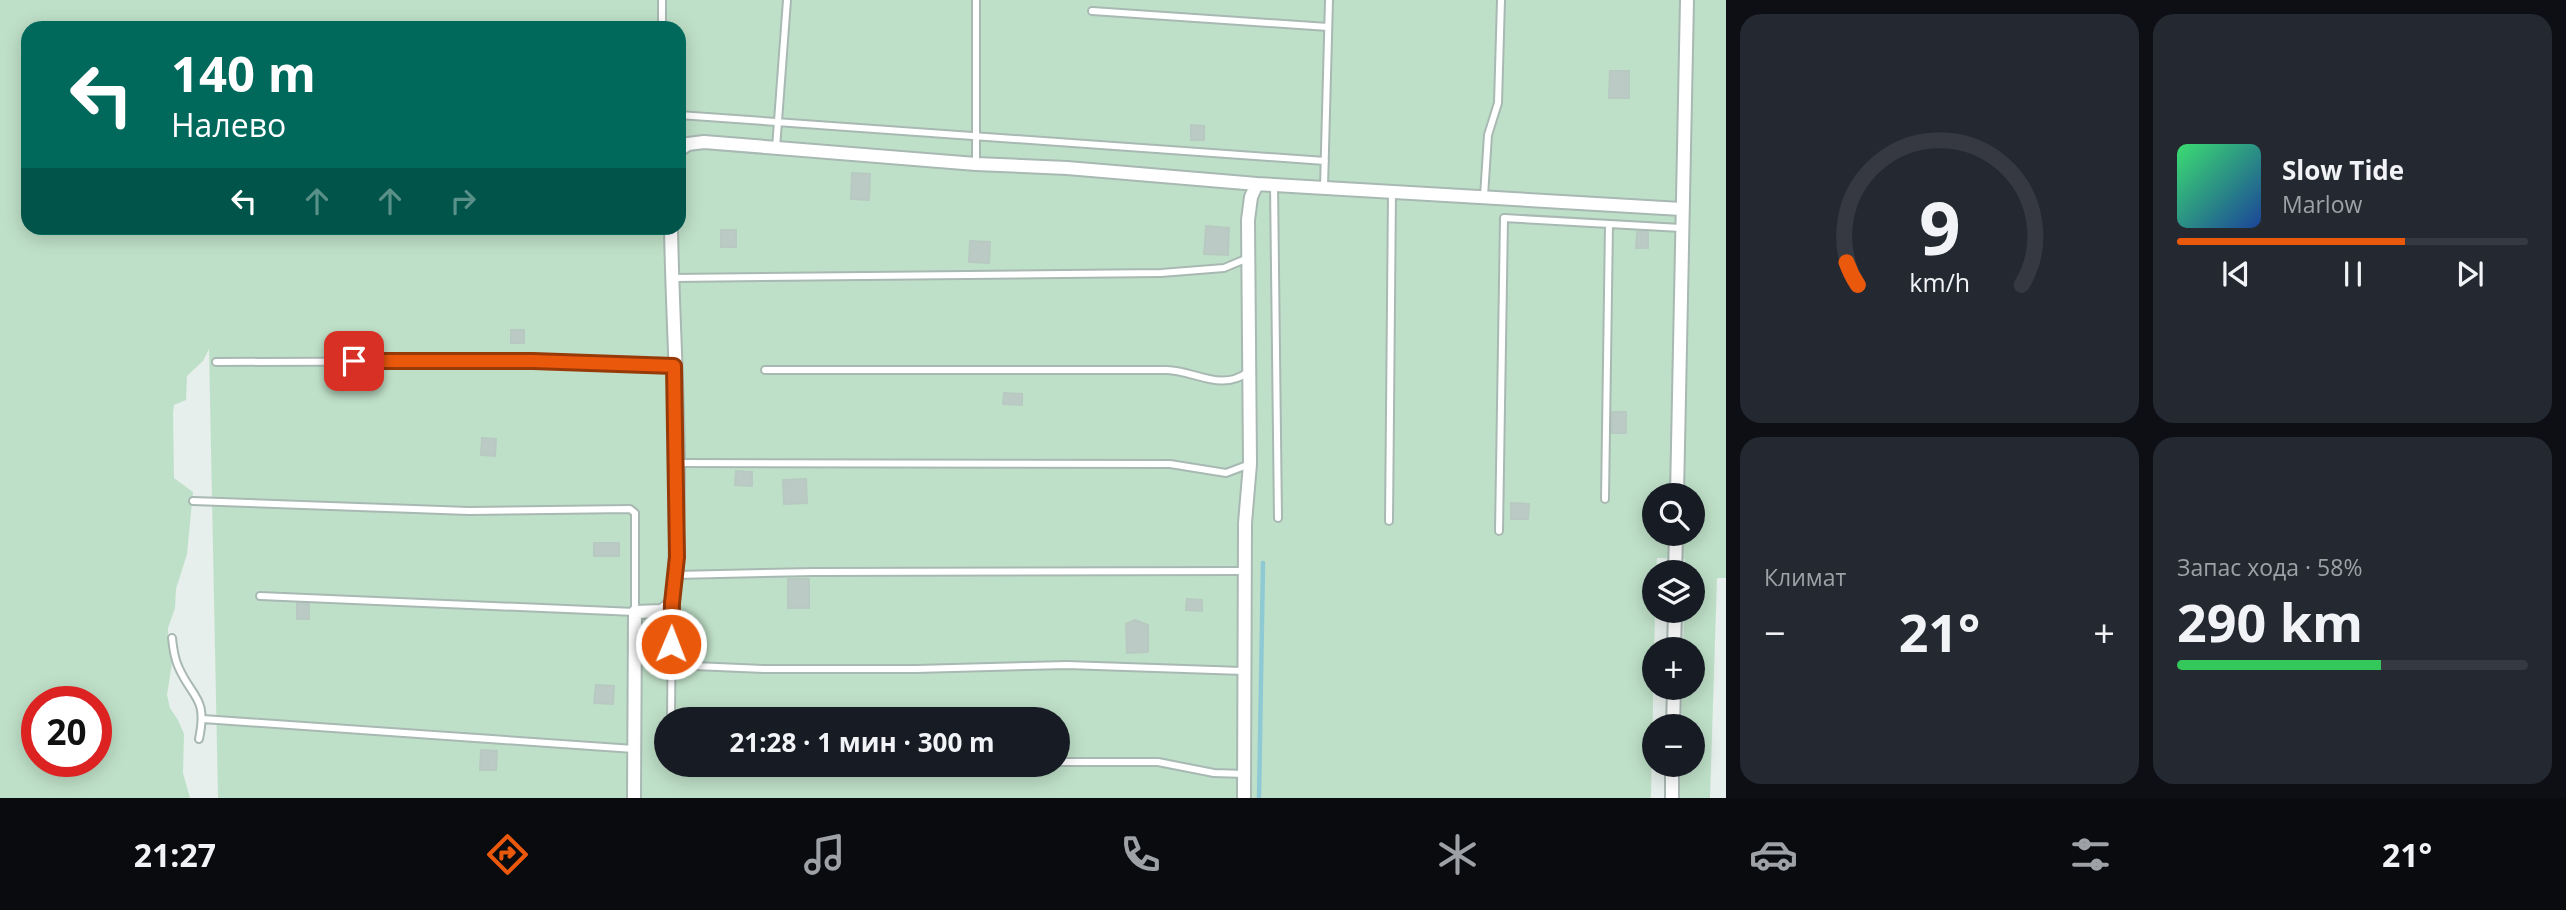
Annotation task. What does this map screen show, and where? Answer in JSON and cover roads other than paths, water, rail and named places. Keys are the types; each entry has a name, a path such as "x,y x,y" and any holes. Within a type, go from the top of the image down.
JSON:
{"street":[{"path":"1677,483 1687,0"},
{"path":"686,146 704,142 1257,184 1681,209"},
{"path":"1244,798 1245,523 1250,464 1248,220 1251,197 1257,184"},
{"path":"634,798 635,612 662,611 672,603 675,575 677,463 671,235"},
{"path":"1672,777 1672,798"}],"lane":[{"path":"662,0 662,21"},
{"path":"776,149 787,0"},
{"path":"976,0 976,164"},
{"path":"1324,188 1329,0"},
{"path":"1484,196 1488,135 1498,103 1501,0"},
{"path":"1092,11 1328,27"},
{"path":"686,115 1325,161"},
{"path":"1274,185 1278,518"},
{"path":"1389,521 1392,191"},
{"path":"1499,531 1504,218 1681,228"},
{"path":"1605,499 1609,224"},
{"path":"672,278 1161,273 1224,268 1249,258"},
{"path":"216,362 519,361 674,366"},
{"path":"765,370 1167,370 1190,373 1214,382 1239,379 1250,371"},
{"path":"677,463 1170,464 1226,473 1240,470 1250,464"},
{"path":"193,501 469,511 630,509 635,513 635,612 260,596"},
{"path":"675,575 1246,571"},
{"path":"670,707 672,603"},
{"path":"172,638 179,669 195,692 203,719 199,739"},
{"path":"671,665 764,669 916,669 1067,664 1245,671"},
{"path":"203,719 634,749"},
{"path":"1070,762 1158,762 1214,773 1245,774"}],"waterway":[{"path":"1259,798 1263,563"}]}
